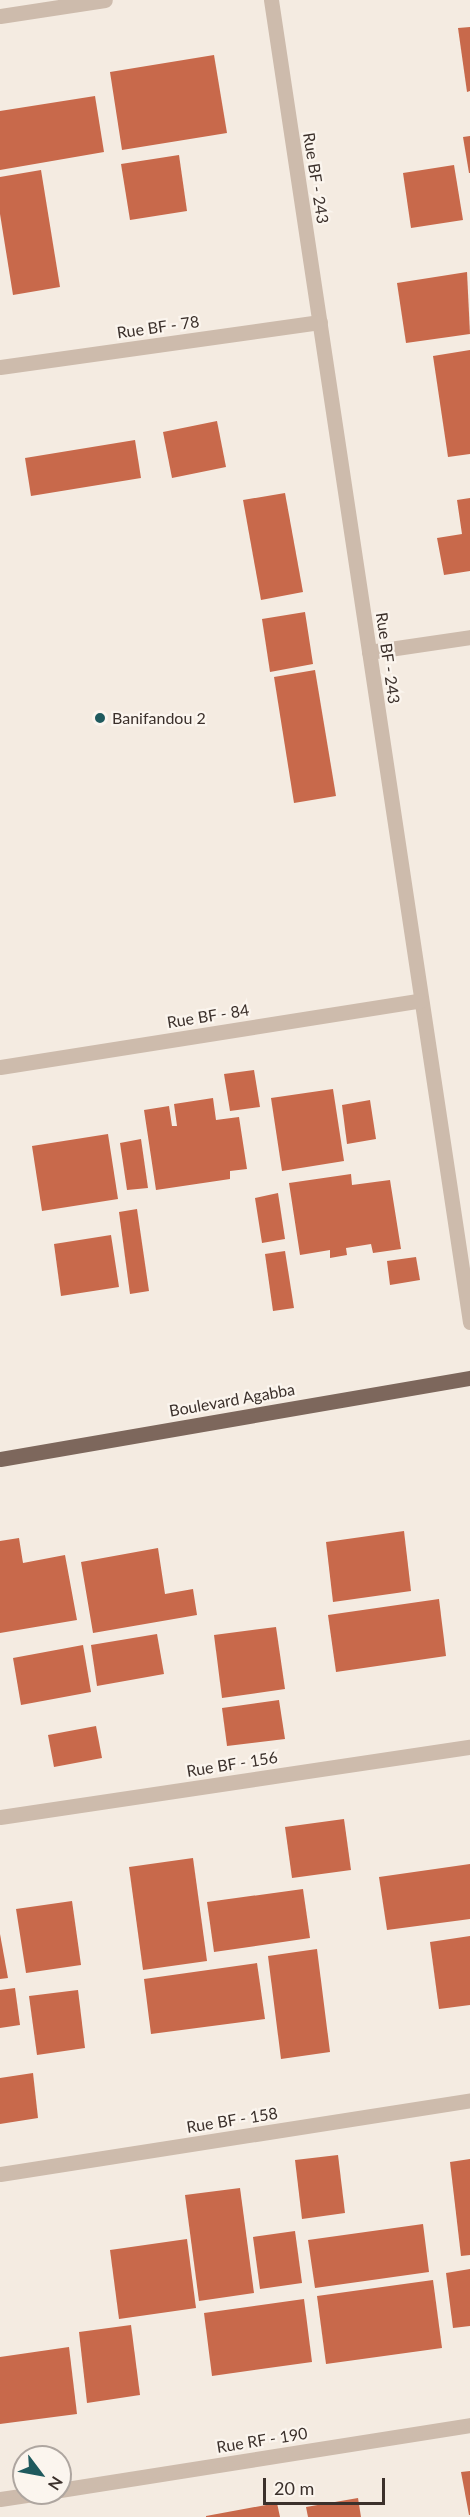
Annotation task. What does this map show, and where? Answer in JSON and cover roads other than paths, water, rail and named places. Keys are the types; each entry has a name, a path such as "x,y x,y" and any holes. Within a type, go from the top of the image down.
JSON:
{"main road":[{"name":"Boulevard Agabba","path":"0,1459 470,1378"}],"street":[{"path":"0,16 79,2 105,0"},
{"name":"Rue BF - 243","path":"271,0 470,1322"},
{"name":"Rue BF - 78","path":"0,367 320,322"},
{"path":"369,652 470,637"},
{"name":"Rue BF - 84","path":"0,1067 421,1000"},
{"name":"Rue BF - 156","path":"0,1817 470,1747"},
{"name":"Rue BF - 158","path":"0,2174 470,2100"},
{"name":"Rue RF - 190","path":"72,2488 470,2425"}],"place":[{"name":"Banifandou 2","path":"100,718"}]}
